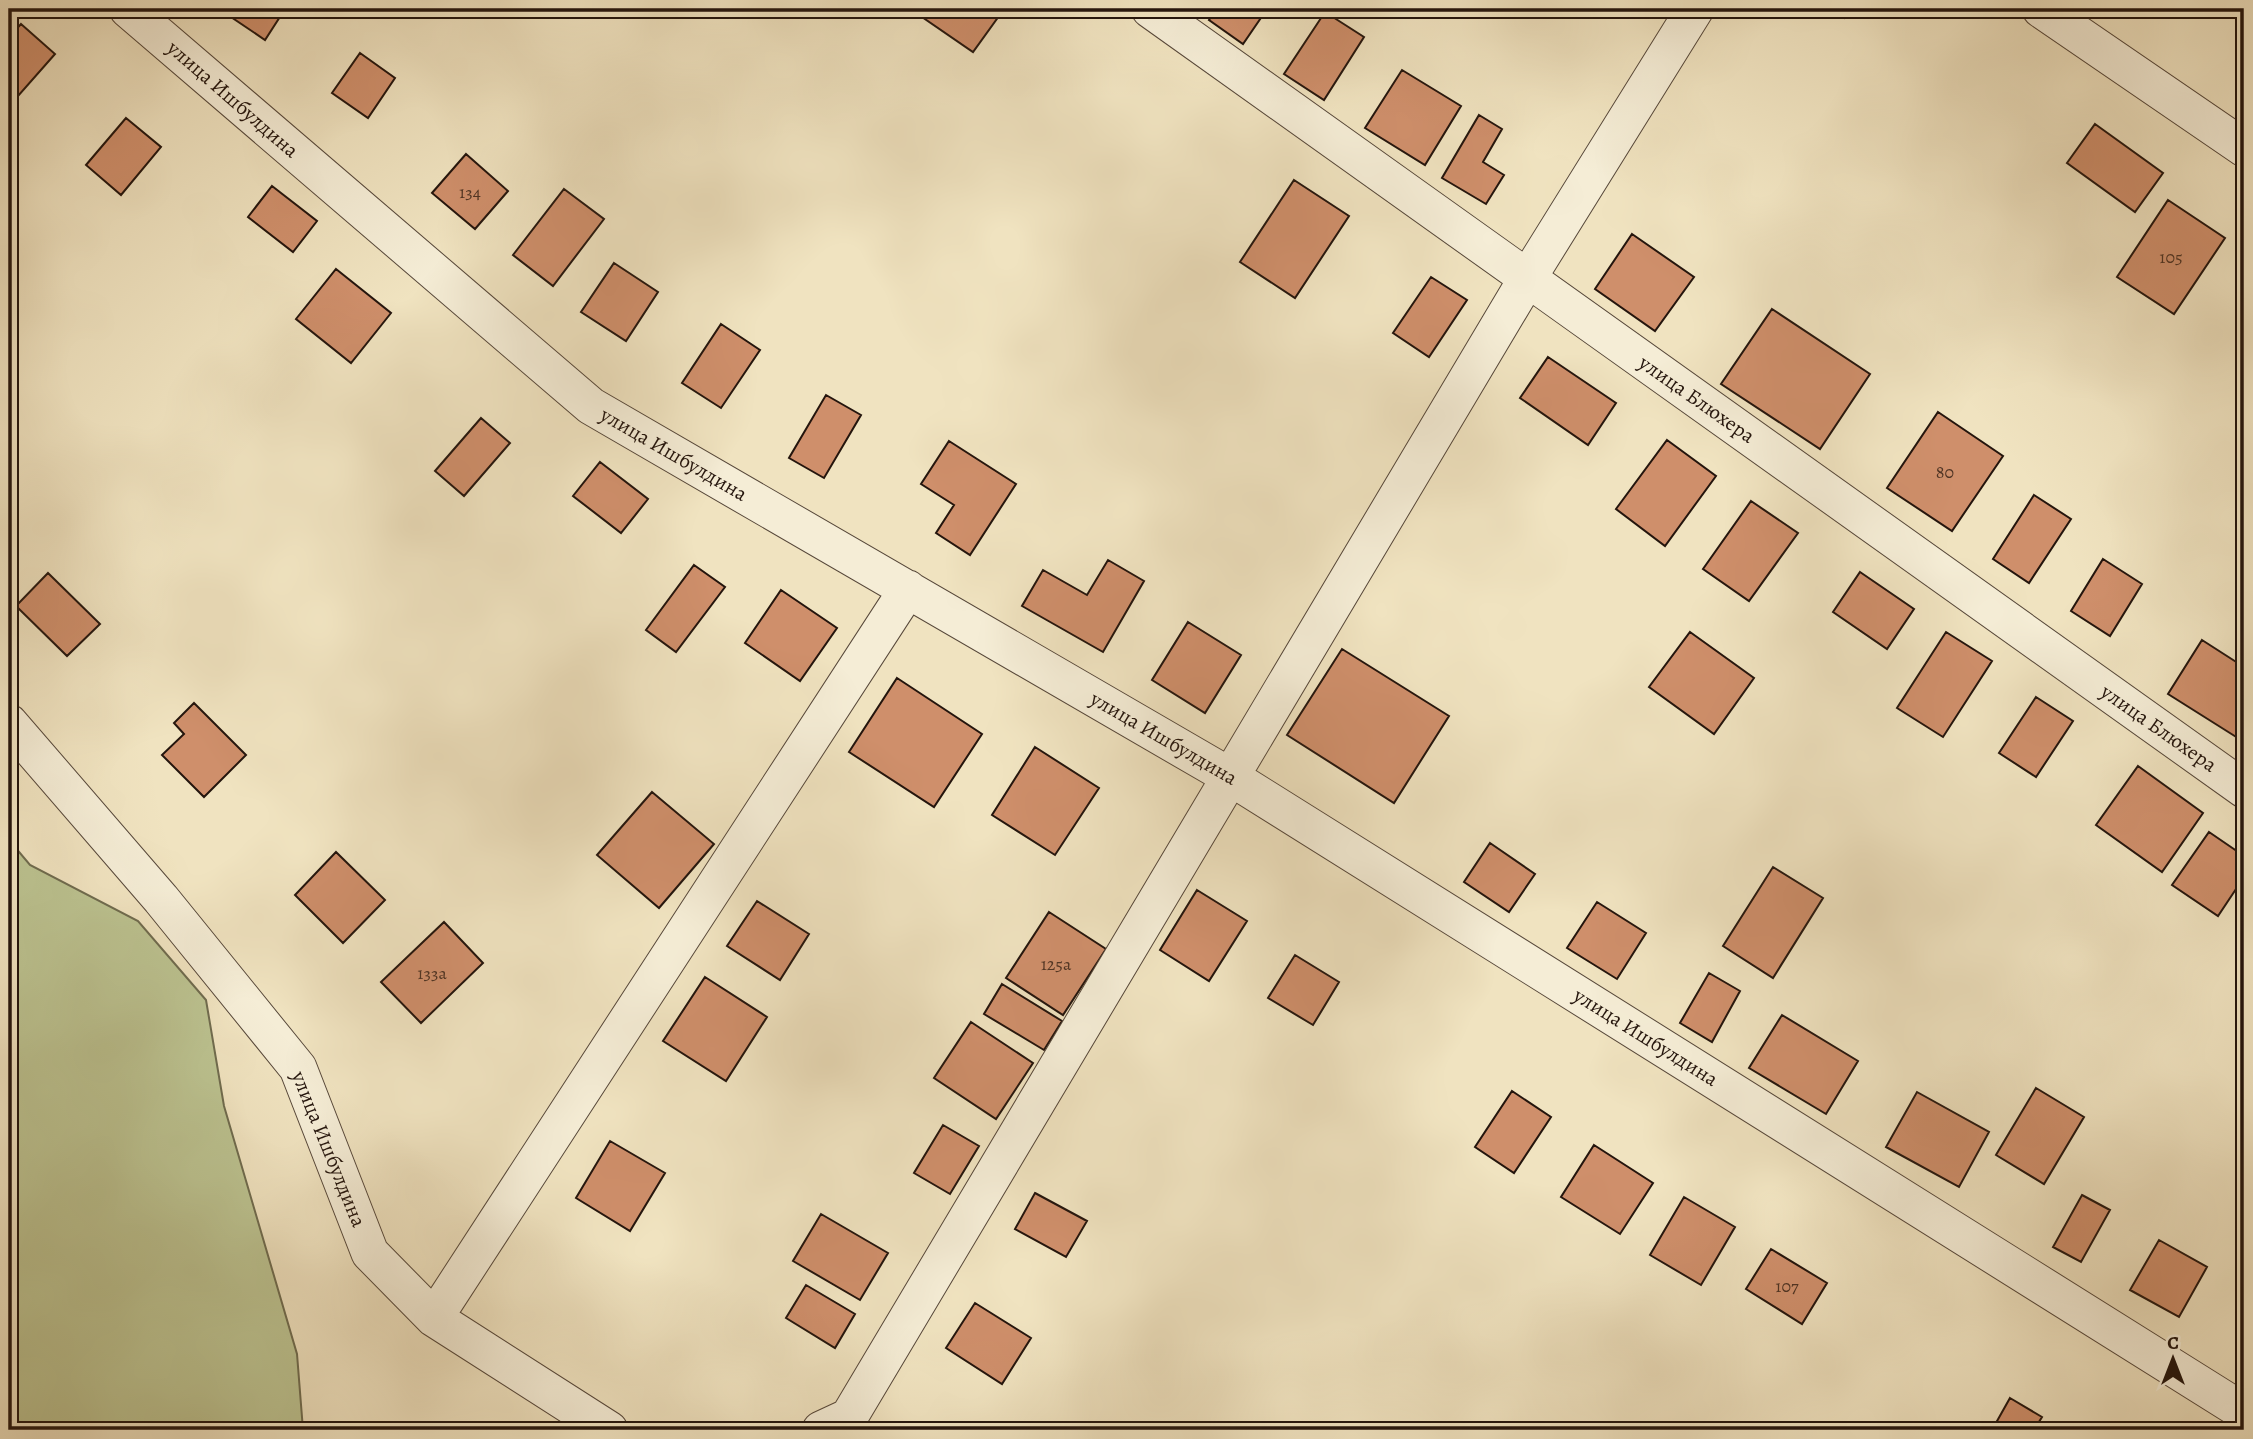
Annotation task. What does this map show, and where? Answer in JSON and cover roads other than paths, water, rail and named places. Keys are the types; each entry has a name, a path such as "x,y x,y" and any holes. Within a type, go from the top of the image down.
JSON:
{"street":[{"name":"улица Ишбулдина","path":"128,9 591,406 1229,776 2244,1412"},
{"name":"улица Блюхера","path":"1150,9 2244,789"},
{"path":"835,1424 1527,279 1695,9"},
{"path":"2040,9 2244,148"},
{"path":"434,1318 908,589"},
{"name":"улица Ишбулдина","path":"9,723 161,899 298,1068 370,1253 434,1318 609,1430"}]}
